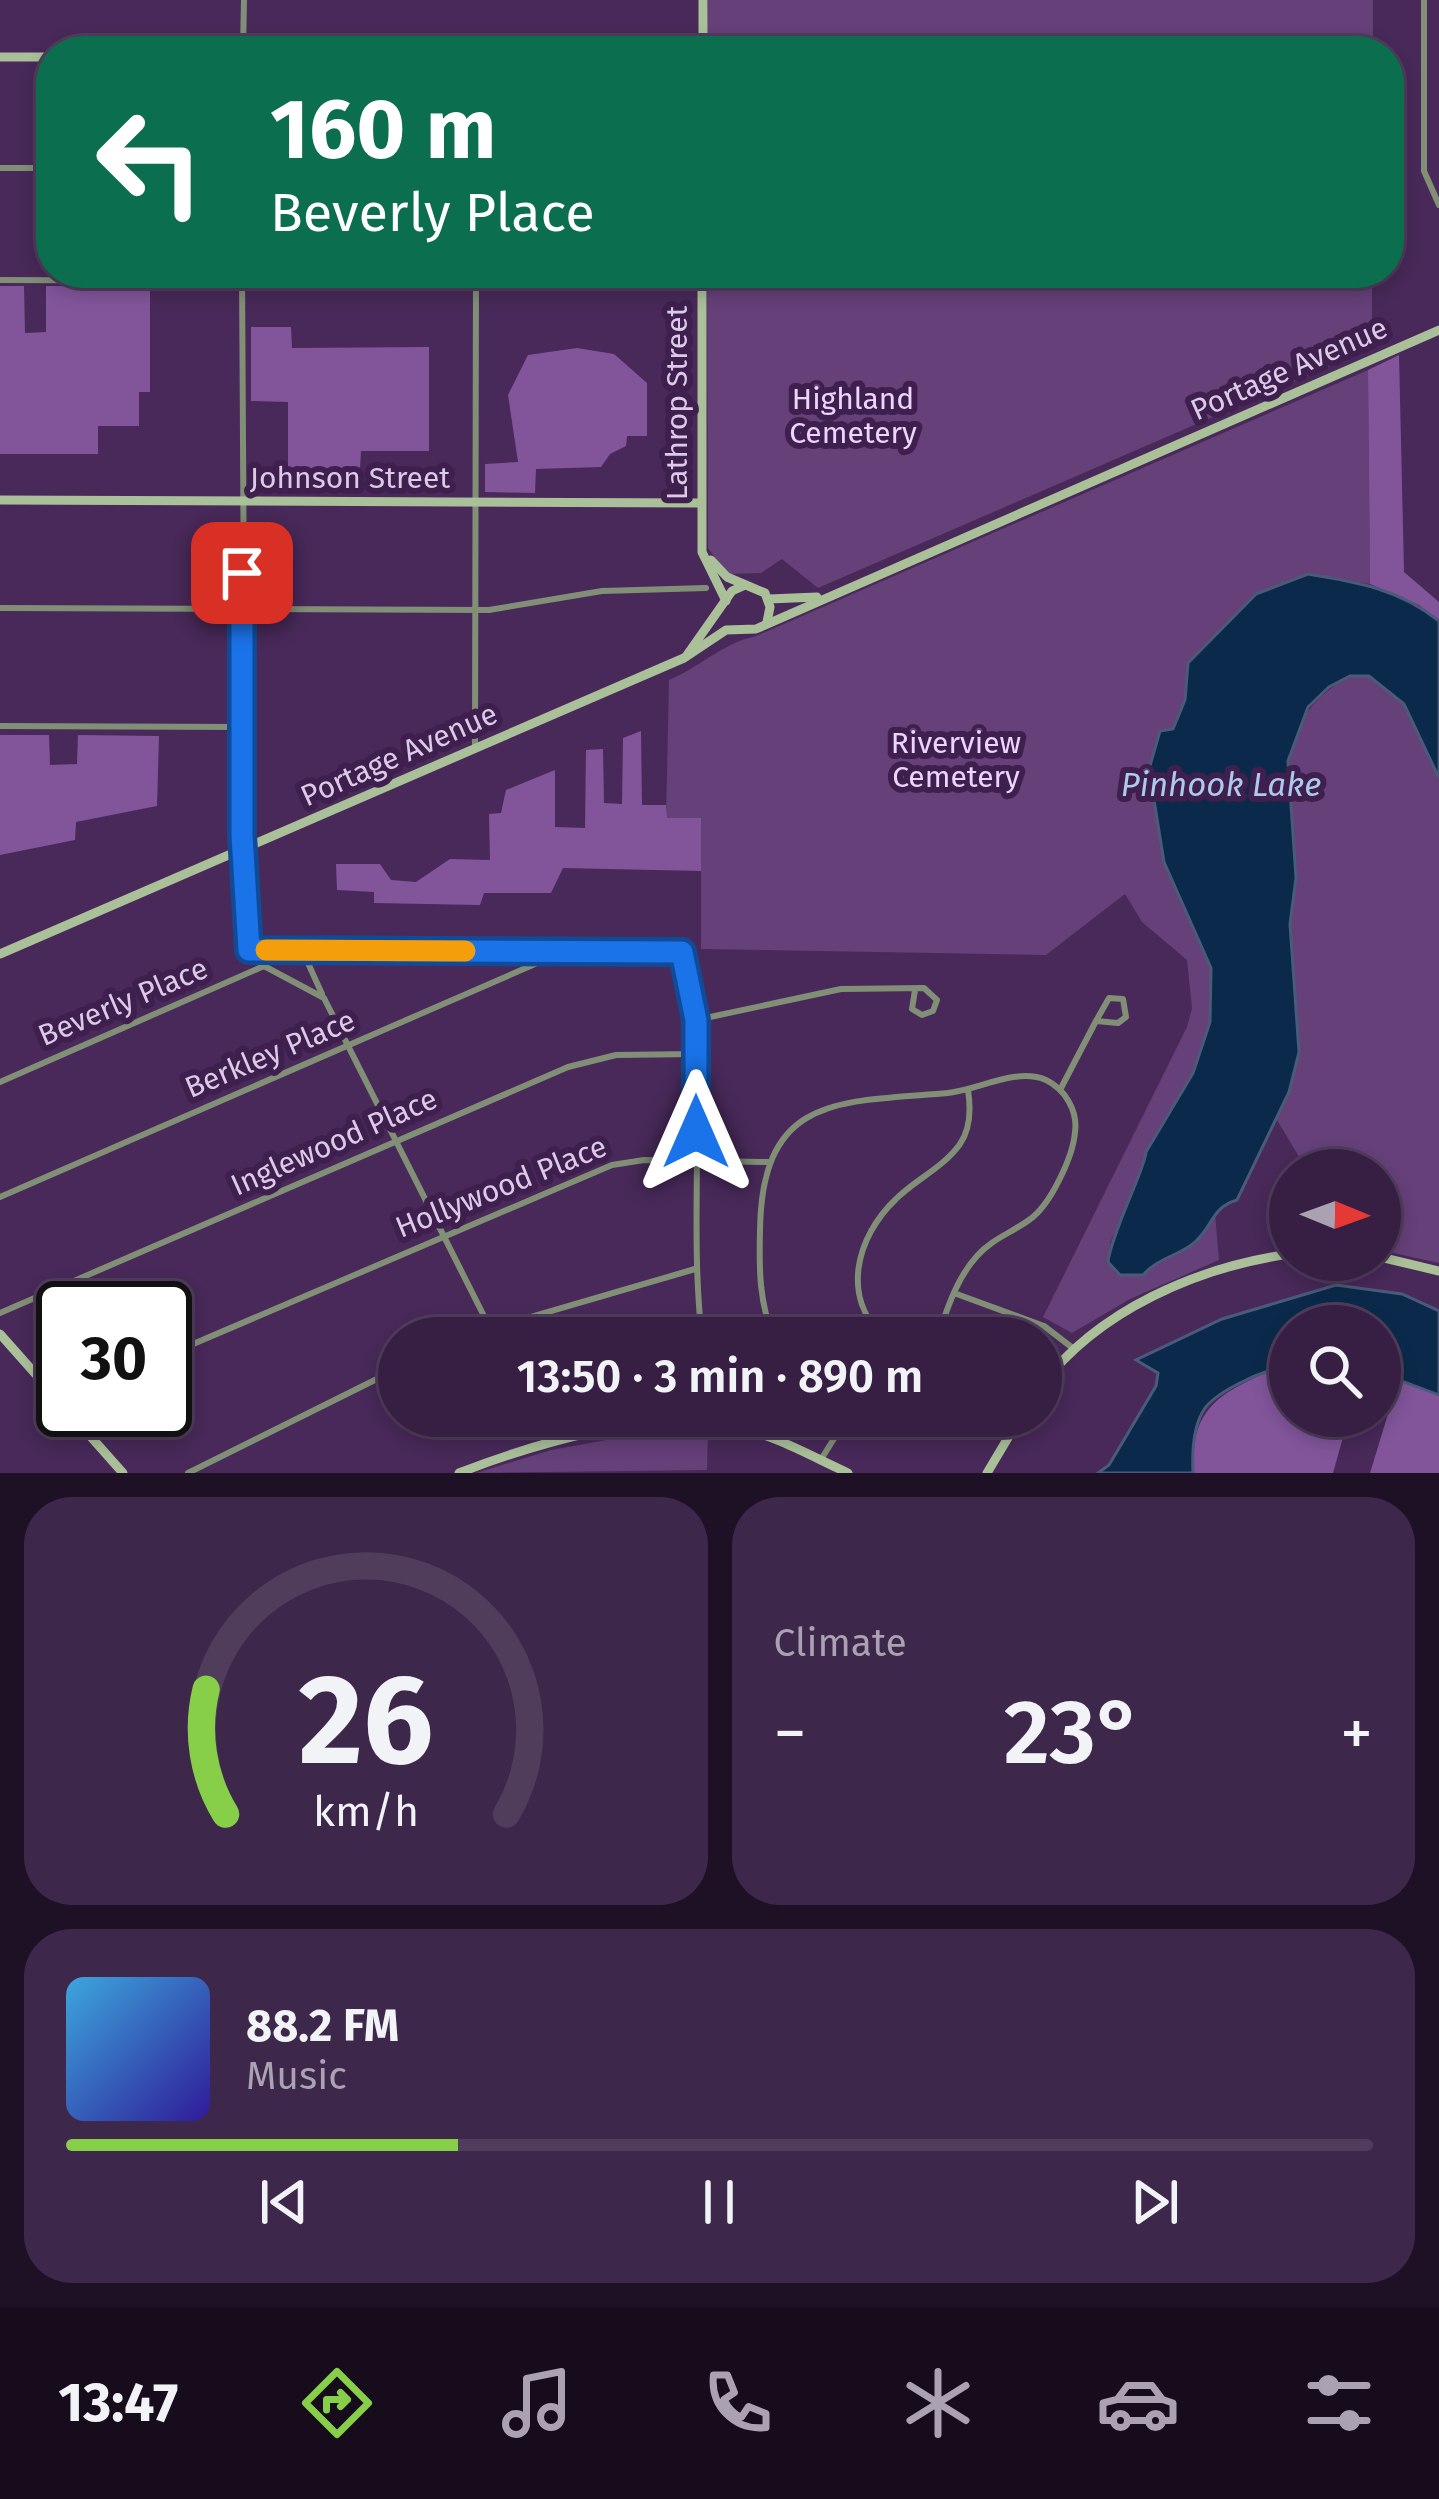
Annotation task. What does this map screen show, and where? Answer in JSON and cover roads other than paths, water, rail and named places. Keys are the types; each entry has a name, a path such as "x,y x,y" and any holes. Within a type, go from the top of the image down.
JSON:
{"street":[{"path":"244,0 244,36"},
{"path":"703,0 703,36"},
{"path":"1424,0 1424,171 1439,206"},
{"path":"0,57 36,57"},
{"path":"0,168 36,168"},
{"path":"0,280 36,280"},
{"path":"242,288 241,727 249,950 264,966 324,998"},
{"path":"475,748 476,288"},
{"name":"Lathrop Street","path":"702,288 701,532 705,560 725,604"},
{"name":"Portage Avenue","path":"767,622 1439,330"},
{"name":"Johnson Street","path":"0,500 700,503"},
{"name":"Lathrop Street","path":"701,532 712,563 743,586"},
{"path":"743,586 758,588 769,599 767,622 737,629 725,604 743,586"},
{"path":"0,608 475,610 526,607 624,589 706,588"},
{"name":"Portage Avenue","path":"769,599 828,596"},
{"name":"Portage Avenue","path":"685,658 725,604"},
{"name":"Portage Avenue","path":"0,954 685,658 722,632 737,629"},
{"path":"0,726 241,727"},
{"path":"249,950 682,952 696,1020 695,1269 700,1317"},
{"name":"Berkley Place","path":"302,950 484,1317"},
{"name":"Berkley Place","path":"0,1197 558,954"},
{"name":"Beverly Place","path":"0,1082 264,966"},
{"path":"696,1020 841,988 915,990 934,994 933,1011 922,1015 912,1010 915,990"},
{"path":"1060,1090 1096,1022 1109,998 1126,1002 1122,1021 1096,1022"},
{"name":"Inglewood Place","path":"0,1313 575,1064 616,1055 696,1054"},
{"path":"768,1317 760,1287 760,1198 768,1162 789,1131 836,1102 968,1090 1025,1076 1060,1090 1075,1118 1075,1135 1045,1203 1028,1222 978,1255 945,1317"},
{"path":"870,1317 860,1303 856,1274 862,1252 887,1208 962,1141 969,1122 968,1090"},
{"name":"Hollywood Place","path":"192,1344 612,1165 768,1162"},
{"path":"1062,1362 1112,1320 1186,1282 1269,1260"},
{"path":"1401,1262 1439,1271"},
{"path":"525,1317 695,1269"},
{"path":"955,1293 1044,1326 1074,1349"},
{"path":"0,1334 36,1374"},
{"path":"188,1473 378,1378"},
{"path":"92,1437 123,1473"},
{"path":"459,1473 581,1437"},
{"path":"767,1437 848,1473"},
{"path":"820,1460 836,1437"},
{"path":"987,1473 1008,1437"}],"water":[{"name":"Pinhook Lake","path":"1308,574 1393,594 1439,621 1439,778 1404,704 1369,676 1350,676 1329,687 1308,707 1288,761 1296,878 1290,924 1299,1052 1289,1092 1237,1200 1222,1207 1189,1247 1143,1275 1120,1275 1108,1262 1115,1235 1146,1152 1193,1073 1210,1022 1211,968 1164,862 1149,769 1160,731 1173,729 1185,700 1188,663 1256,594"},
{"path":"1336,1285 1402,1294 1439,1311 1439,1395 1401,1381 1401,1305 1269,1305 1269,1371 1221,1394 1205,1408 1196,1431 1193,1473 1098,1473 1109,1465 1156,1386 1158,1373 1136,1360 1222,1319"}],"park label":[{"name":"Highland Cemetery","path":"853,416"},
{"name":"Riverview Cemetery","path":"956,760"}]}
